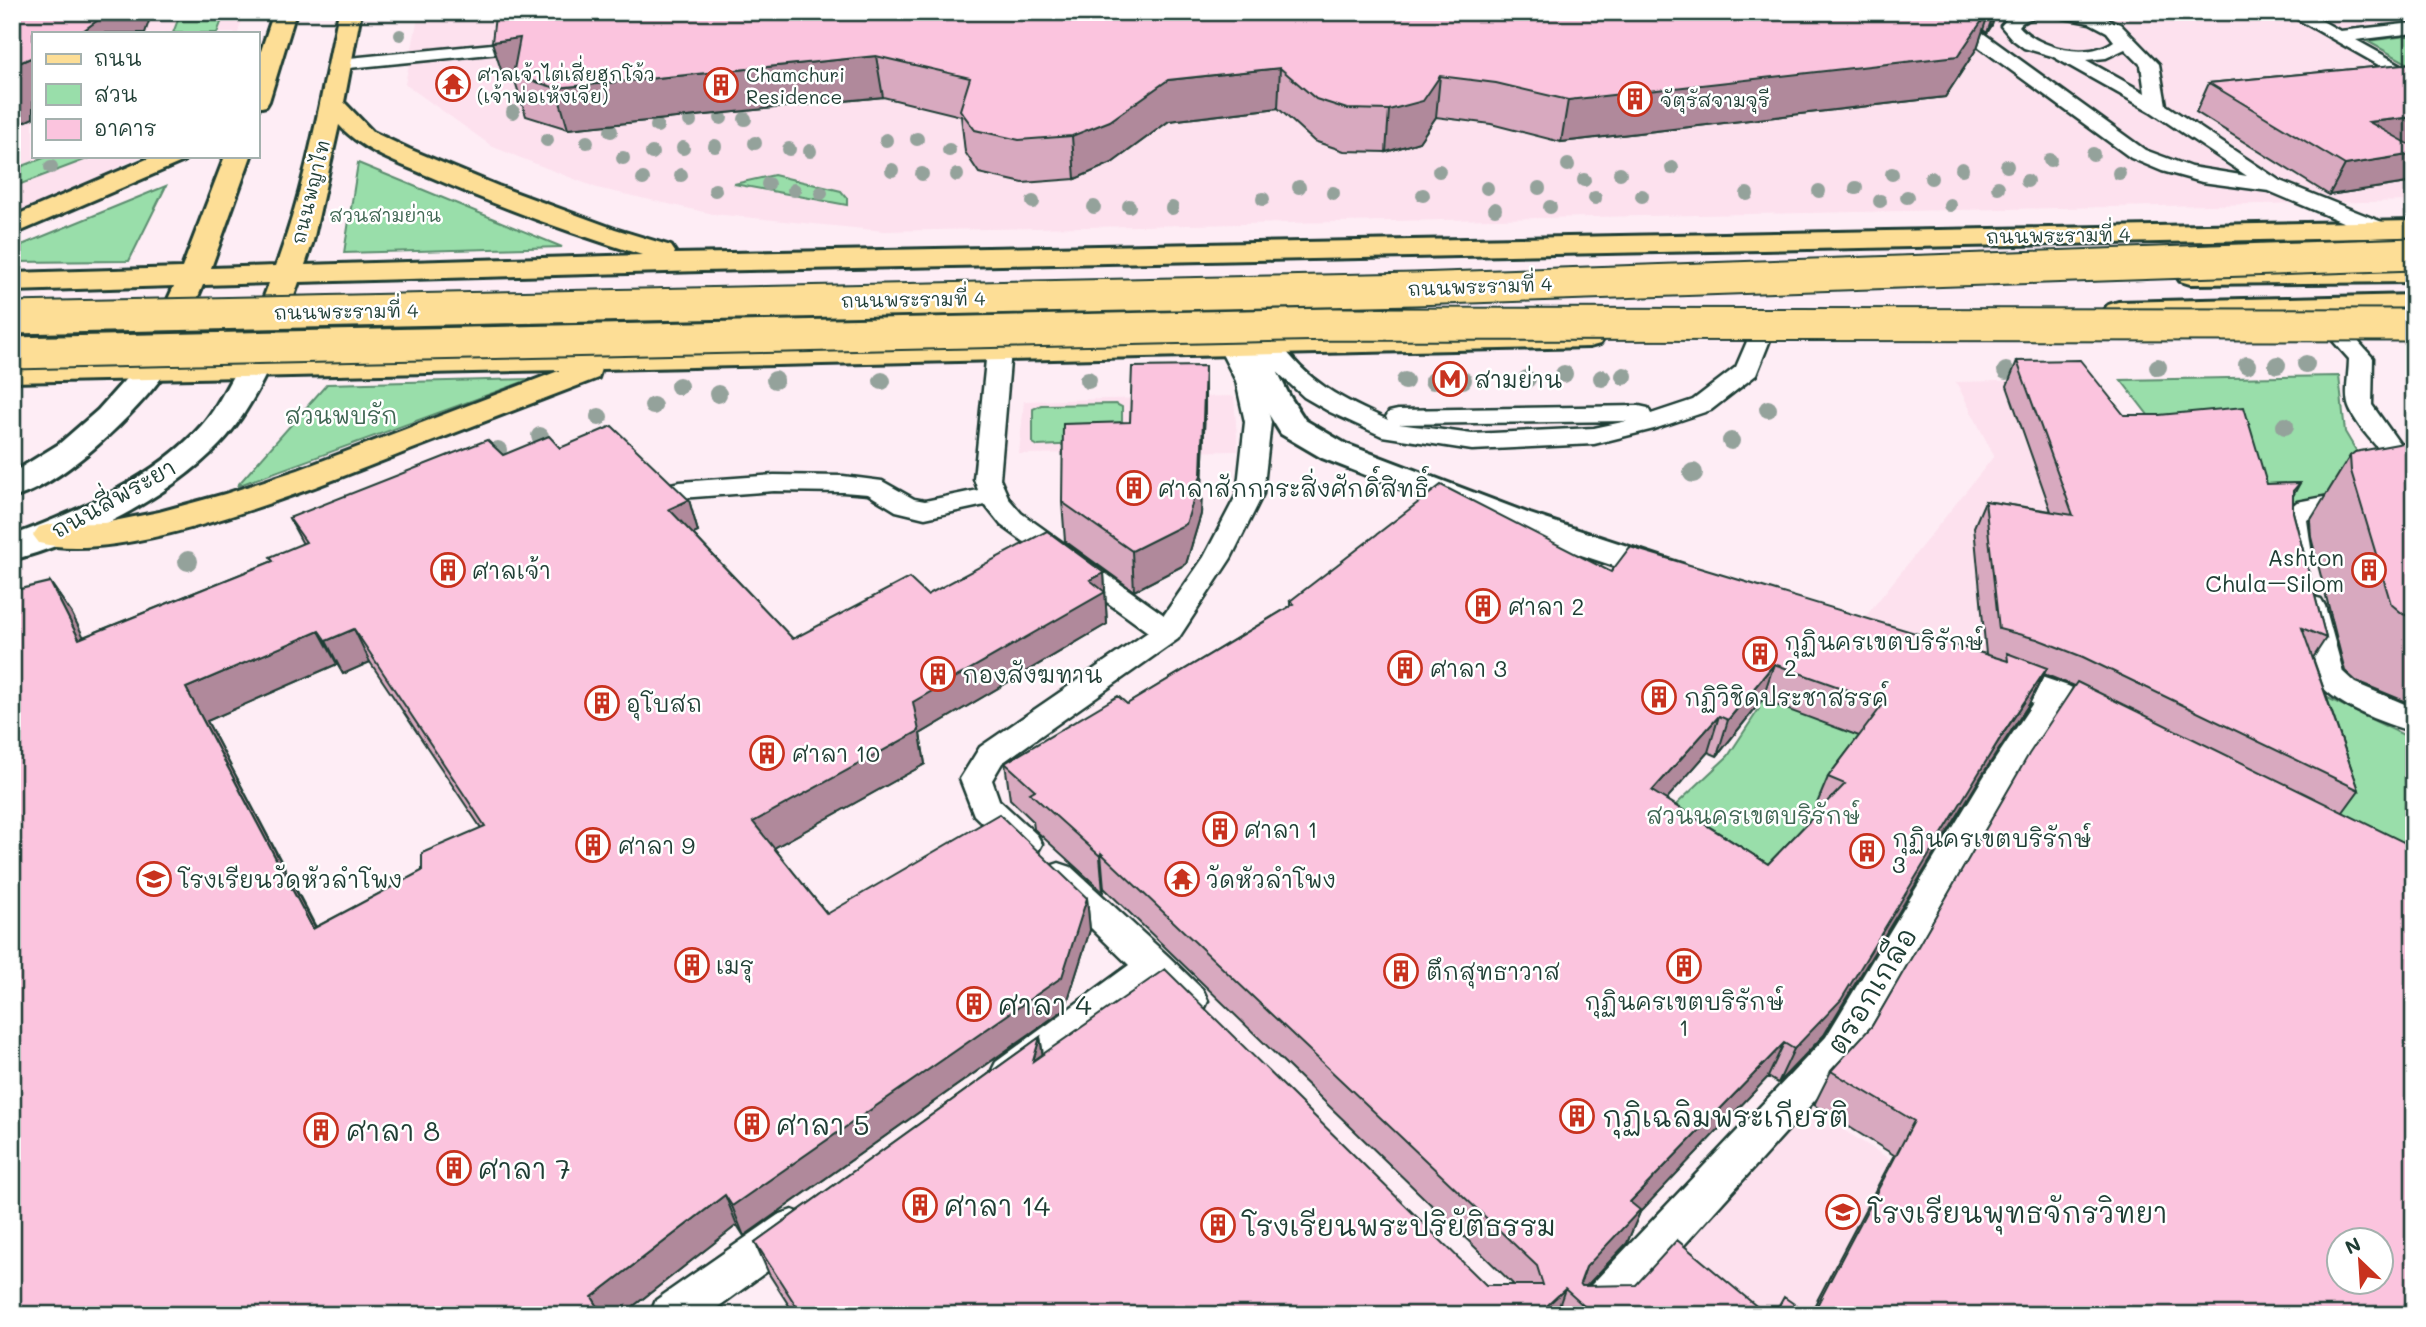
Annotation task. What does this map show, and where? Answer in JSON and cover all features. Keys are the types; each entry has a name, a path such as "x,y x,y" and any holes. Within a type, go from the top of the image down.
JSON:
{"main road":[{"path":"259,95 285,12"},
{"name":"ถนนพญาไท","path":"253,368 299,241 332,103 350,12"},
{"path":"332,103 364,136 400,154 489,192 605,235 702,262"},
{"path":"12,227 171,158"},
{"path":"150,370 193,277 237,158"},
{"name":"ถนนพระรามที่ 4","path":"12,282 702,262 2414,229"},
{"name":"ถนนพระรามที่ 4","path":"1366,249 1758,273 2414,273"},
{"name":"ถนนพระรามที่ 4","path":"12,318 1415,289 2414,254"},
{"name":"ถนนพระรามที่ 4","path":"1389,342 1813,318 2414,304"},
{"name":"ถนนพระรามที่ 4","path":"12,373 1389,342 2414,323"},
{"name":"ถนนพระรามที่ 4","path":"12,353 1335,324 2414,323"},
{"path":"51,535 104,534 161,523 237,502 310,477 615,360"}],"street":[{"path":"1249,345 1293,428 1334,451 1518,522 1705,584"},
{"name":"ถนนสี่พระยา","path":"12,549 51,535 120,500 179,463 207,439 228,414 253,368"},
{"path":"12,488 71,451 109,417 150,370"},
{"path":"1959,664 2008,678 2054,696 2142,739"}],"lane":[{"path":"2034,12 2012,20 2010,26 2023,40 2055,51 2157,107 2273,185 2379,229"},
{"path":"2055,51 2074,54 2109,53 2124,42 2117,31 2084,16 2059,12"},
{"path":"2090,12 2117,31 2150,64 2157,107"},
{"path":"2293,12 2414,79"},
{"path":"2338,37 2414,28"},
{"path":"1970,32 2138,154 2164,167 2214,179 2273,185"},
{"path":"339,64 555,43"},
{"path":"2330,324 2361,358 2360,405 2390,448 2414,467"},
{"path":"1249,345 1339,407 1390,417 1640,413 1702,405 1747,370 1760,335"},
{"path":"1214,1024 985,806 976,779 991,755 1168,632 1217,558 1250,494 1258,422 1248,380 1249,345"},
{"path":"999,351 987,479 993,494 1011,519 1168,632"},
{"path":"680,490 790,480 871,486 891,494 905,505 924,510 993,494"},
{"path":"2414,488 2306,508 2292,517 2294,537 2329,676 2344,691 2414,721"},
{"name":"ตรอกเกลือ","path":"1592,1315 1839,1048 1997,781 2054,696"},
{"path":"980,1096 1155,966"},
{"path":"671,1315 822,1208"}],"shaded area":[{"path":"12,12 244,12 238,32 32,32 32,158 138,158 49,200 12,213"},
{"path":"419,12 2414,12 2414,201 884,231 713,214 597,188 493,147 405,84"},
{"path":"2080,379 2102,696 2049,675 1858,626 1994,456 1956,382"},
{"path":"1234,396 1238,451 1019,454 1024,401"},
{"name":"โรงเรียนพุทธจักรวิทยา","path":"1809,1108 2136,1315 1619,1315"}],"green space":[{"path":"181,12 225,12 217,32 173,32"},
{"path":"2414,35 2414,67 2367,41"},
{"path":"44,158 90,158 21,184 12,181 12,170"},
{"name":"สวนสามย่าน","path":"358,163 562,247 344,253"},
{"path":"774,175 841,191 847,198 847,205 734,184"},
{"path":"166,186 129,261 12,262 12,249"},
{"path":"2339,376 2345,432 2379,489 2253,512 2166,438 2121,380"},
{"name":"สวนพบรัก","path":"531,379 237,486 327,384"},
{"path":"1116,404 1122,407 1122,442 1038,446 1033,443 1033,409 1041,405"},
{"path":"2295,682 2414,740 2414,859 2340,816"},
{"name":"สวนนครเขตบริรักษ์","path":"1744,694 1887,729 1814,813 1830,820 1764,890 1650,829 1728,756 1759,709"}],"building":[{"path":"12,12 109,12 81,32 32,32 32,57 12,66"},
{"name":"จัตุรัสจามจุรี","path":"531,12 1988,12 1958,56 1568,100 1496,83 1440,76 1423,101 1389,110 1347,109 1316,99 1280,68 1168,80 1110,121 1072,136 1019,140 975,130 960,110 970,78 876,56 556,88 513,75 520,38 492,42 495,16"},
{"path":"2414,63 2414,117 2369,122 2414,147 2414,154 2345,165 2209,83"},
{"path":"2080,360 2124,415 2159,415 2244,407 2267,484 2300,483 2293,491 2293,512 2326,638 2302,628 2359,790 2083,657 2037,639 1999,629 1985,501 2073,515 2017,361"},
{"path":"1205,366 1201,475 1186,524 1132,551 1062,502 1063,424 1130,422 1132,367"},
{"path":"612,426 689,500 669,509 793,639 909,578 927,595 1047,531 1104,573 1090,580 1105,592 913,702 919,731 753,822 827,914 999,814 1087,898 1062,977 732,1206 725,1195 592,1297 603,1315 12,1315 12,591 50,582 79,639 273,561 270,557 306,542 289,518 487,440 503,455 549,436 560,448","holes":["354,629 485,826 422,853 422,871 313,929 186,688 319,631 326,641"]},
{"path":"2414,441 2414,618 2403,614 2391,604 2351,471 2350,456 2355,452"},
{"path":"1441,485 1611,572 1630,547 2008,661 2007,653 2047,668 2002,735 1841,1000 1794,1049 1784,1043 1630,1202 1640,1210 1586,1267 1580,1283 1582,1286 1636,1285 1677,1240 1767,1315 1594,1315 1565,1289 1537,1315 802,1315 755,1242 1040,1037 1033,1061 1165,969 1486,1285 1543,1285 1537,1266 1101,853 1100,856 1030,793 1035,790 1005,763 1118,696 1127,704 1294,604 1290,601","holes":["1774,664 1884,703 1828,777 1845,784 1768,864 1652,791 1719,716 1728,720"]},
{"path":"2077,682 2414,847 2414,1315 1812,1315 1914,1121 1831,1071 1872,1026 2029,754"},
{"path":"1784,1297 1810,1315 1774,1315"}],"place":[{"name":"ศาลเจ้าไต่เสี่ยฮุกโจ้ว (เจ้าพ่อเห้งเจีย)","path":"453,84"},
{"name":"Chamchuri Residence","path":"721,85"},
{"name":"จัตุรัสจามจุรี","path":"1635,99"},
{"name":"สามย่าน","path":"1450,379"},
{"name":"ศาลาสักการะสิ่งศักดิ์สิทธิ์","path":"1134,488"},
{"name":"ศาลเจ้า","path":"448,570"},
{"name":"Ashton Chula–Silom","path":"2369,570"},
{"name":"ศาลา 2","path":"1483,606"},
{"name":"กุฏินครเขตบริรักษ์ 2","path":"1760,654"},
{"name":"ศาลา 3","path":"1405,668"},
{"name":"กองสังฆทาน","path":"938,674"},
{"name":"กฏิวิชิดประชาสรรค์","path":"1659,697"},
{"name":"อุโบสถ","path":"602,703"},
{"name":"ศาลา 10","path":"767,753"},
{"name":"ศาลา 1","path":"1220,829"},
{"name":"ศาลา 9","path":"593,845"},
{"name":"กุฏินครเขตบริรักษ์ 3","path":"1867,851"},
{"name":"โรงเรียนวัดหัวลำโพง","path":"154,879"},
{"name":"วัดหัวลำโพง","path":"1182,879"},
{"name":"เมรุ","path":"692,965"},
{"name":"กุฏินครเขตบริรักษ์ 1","path":"1684,966"},
{"name":"ตึกสุทธาวาส","path":"1401,971"},
{"name":"ศาลา 4","path":"974,1004"},
{"name":"กุฏิเฉลิมพระเกียรติ","path":"1577,1116"},
{"name":"ศาลา 5","path":"752,1124"},
{"name":"ศาลา 8","path":"321,1130"},
{"name":"ศาลา 7","path":"454,1168"},
{"name":"ศาลา 14","path":"920,1205"},
{"name":"โรงเรียนพุทธจักรวิทยา","path":"1843,1212"},
{"name":"โรงเรียนพระปริยัติธรรม","path":"1218,1225"}]}
